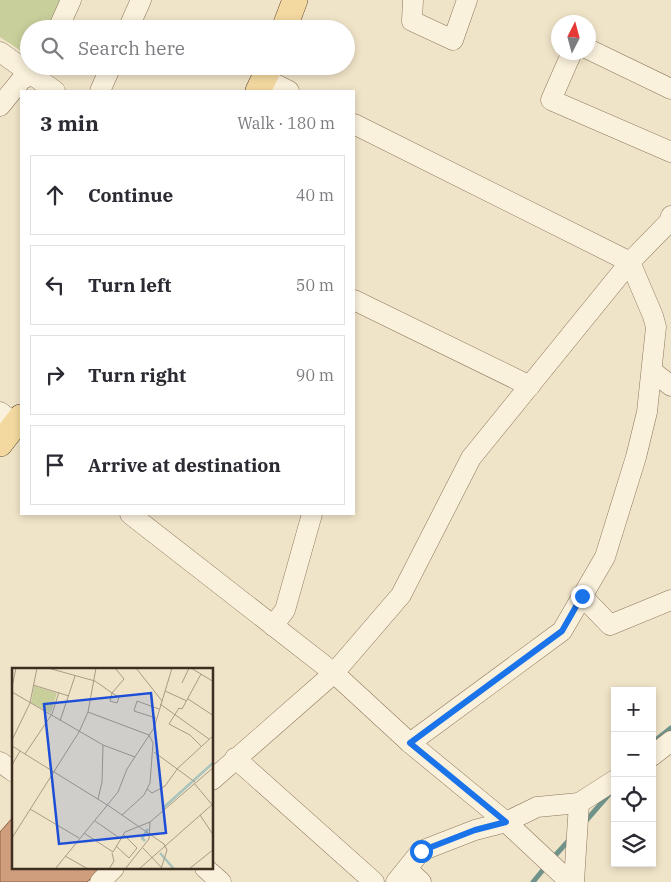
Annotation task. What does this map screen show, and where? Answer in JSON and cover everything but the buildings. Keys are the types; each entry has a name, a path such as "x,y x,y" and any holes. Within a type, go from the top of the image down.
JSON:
{"main road":[{"path":"287,20 294,0"},
{"path":"0,444 15,420"}],"street":[{"path":"62,20 71,0"},
{"path":"132,20 141,0"},
{"path":"413,0 412,21 453,40 467,0"},
{"path":"0,52 20,63"},
{"path":"596,53 671,89"},
{"path":"568,60 551,100 671,152"},
{"path":"0,106 22,79 29,75"},
{"path":"40,75 54,90"},
{"path":"100,90 107,75"},
{"path":"264,79 287,90"},
{"path":"355,124 630,262 656,327 647,412 611,538 605,557 562,631 410,743"},
{"path":"214,778 334,673 400,595 471,458 630,262 669,222 671,216"},
{"path":"355,300 530,386"},
{"path":"652,371 671,386"},
{"path":"131,515 334,673 410,743 506,822 570,882"},
{"path":"273,626 285,610 312,515"},
{"path":"582,596 610,625 671,600"},
{"path":"656,753 671,741"},
{"path":"236,758 374,882"},
{"path":"0,762 12,771"},
{"path":"408,878 421,851 475,830 506,822 537,808 579,803 611,783"},
{"path":"574,882 579,803"},
{"path":"100,882 112,870"},
{"path":"207,870 221,882"}],"green space":[{"path":"0,0 60,0 51,20 20,20 20,50 0,37"}],"waterway":[{"path":"656,740 671,728"},
{"path":"584,823 611,792"},
{"path":"552,859 570,839"},
{"path":"533,882 547,865"}],"route":[{"path":"421,851 475,830 506,822 410,743 562,631 582,596"}]}
